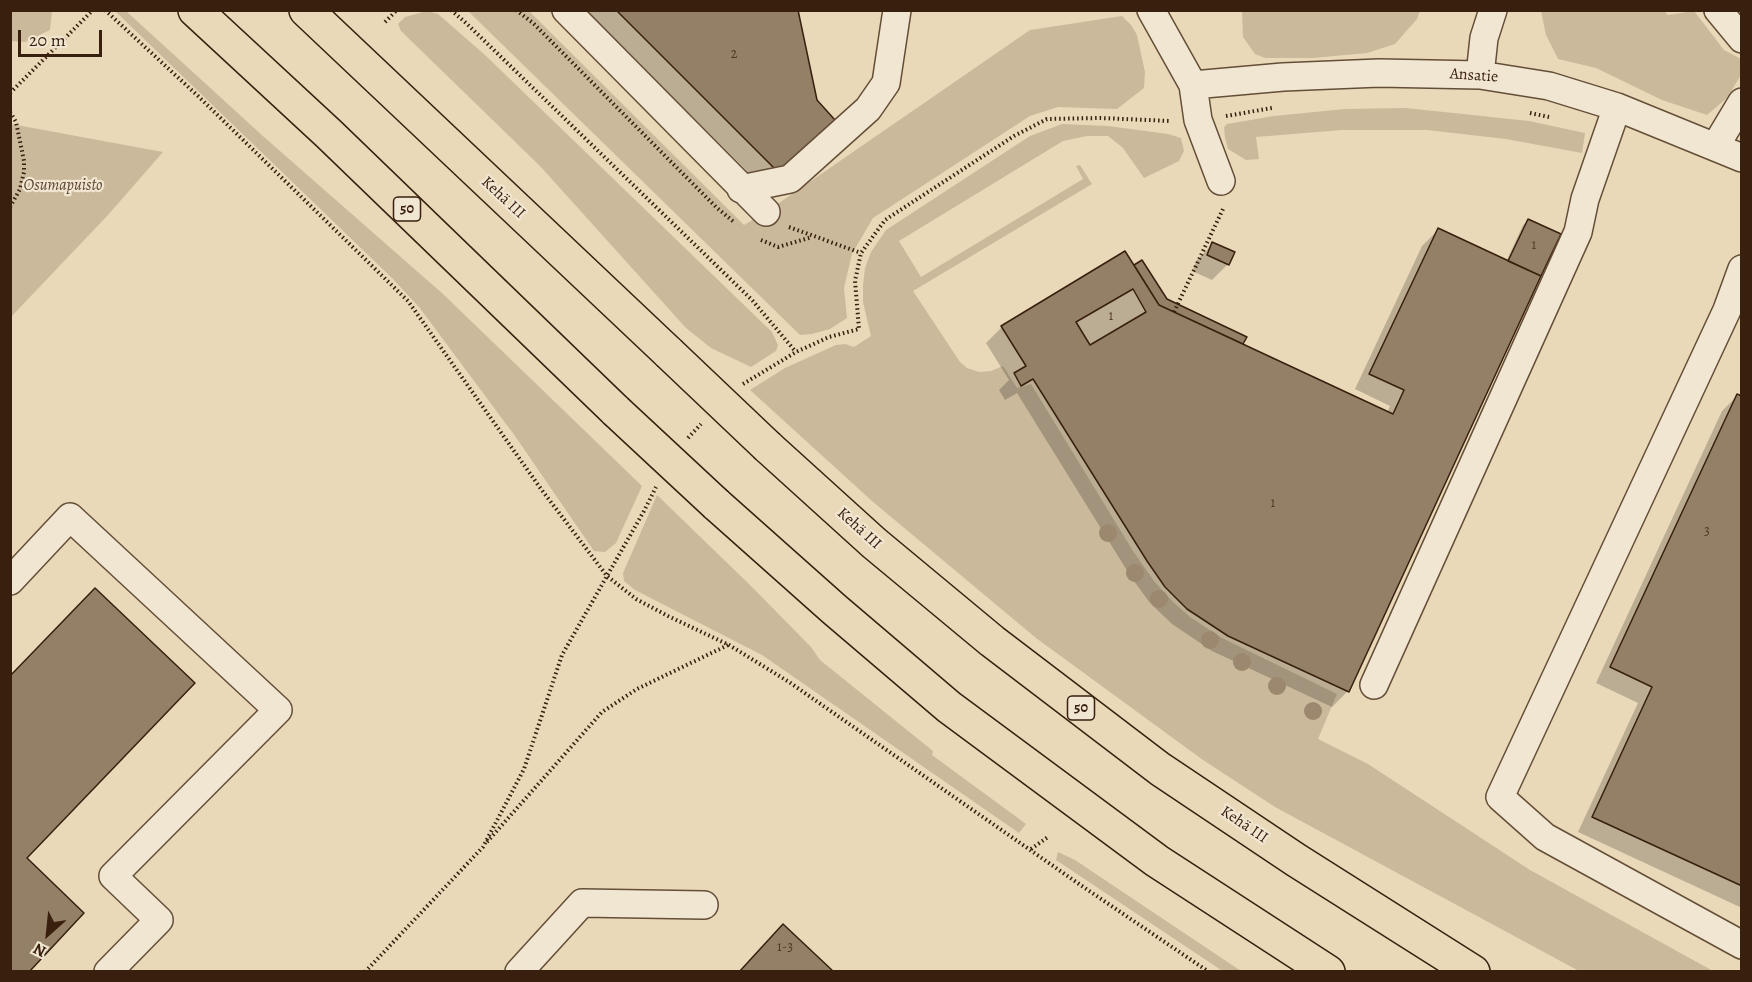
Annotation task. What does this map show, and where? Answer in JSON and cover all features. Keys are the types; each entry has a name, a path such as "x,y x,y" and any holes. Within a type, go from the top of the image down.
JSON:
{"highway":[{"name":"50","path":"195,10 329,134 616,411 716,504 949,707 1157,861 1328,972"},
{"name":"Kehä III","path":"306,10 768,447 874,543 983,633 1160,769 1296,860 1473,972"}],"street":[{"path":"566,10 766,212"},
{"path":"741,189 790,179 868,108 886,82 897,10"},
{"path":"1151,10 1193,85 1198,120 1223,191"},
{"path":"1473,10 1484,38"},
{"path":"1480,75 1484,38 1493,10"},
{"path":"1718,10 1742,39"},
{"name":"Ansatie","path":"1193,85 1283,77 1368,73 1480,75 1550,86 1617,107 1742,158"},
{"path":"1715,147 1731,116 1742,102"},
{"path":"1374,685 1578,232 1585,199 1617,107"},
{"path":"1742,269 1734,314 1500,797 1545,837 1742,945"},
{"path":"10,581 70,518 278,710 113,876 159,920 108,972"},
{"path":"519,972 582,903 704,905"}],"path":[{"path":"10,93 93,10"},
{"path":"105,10 198,96 408,301 541,489 607,576 636,599 729,645 789,682 1209,972"},
{"path":"385,22 397,10"},
{"path":"451,10 752,300 796,352"},
{"path":"739,386 796,352 829,337 859,329 855,281 861,253 885,220 1014,135 1047,119 1101,118 1162,122 1198,120 1283,107"},
{"path":"10,112 16,122 24,161 20,189 10,207"},
{"path":"1527,113 1557,119"},
{"path":"1174,312 1223,191"},
{"path":"766,212 779,223 861,253"},
{"path":"687,441 708,416"},
{"path":"483,847 524,769 562,655 657,485"},
{"path":"365,972 483,847 602,712 637,689 729,645"},
{"path":"1031,849 1048,837"}],"green space":[{"path":"1242,10 1420,11 1417,19 1395,44 1367,53 1313,58 1265,58 1255,54 1243,37"},
{"path":"10,11 52,11 50,30 25,42 11,41"},
{"path":"115,11 126,11 264,137 443,294 642,486 616,543 605,552 594,551 515,436 419,307 392,278"},
{"path":"427,11 438,14 484,54 772,332 778,345 776,351 751,367 711,348 686,328 540,166 401,31 398,24 405,17"},
{"path":"468,11 529,11 744,225 1030,30 1122,16 1137,35 1145,72 1144,88 1117,109 1058,107 1030,116 873,218 852,254 844,288 847,318 830,329 800,335"},
{"path":"1541,11 1664,11 1668,15 1694,11 1724,50 1741,59 1741,75 1727,98 1707,115 1662,100 1596,68 1558,59 1546,35"},
{"path":"1406,108 1529,121 1585,133 1582,153 1506,139 1427,130 1342,130 1256,137 1259,159 1246,160 1228,149 1225,138 1224,127 1227,124 1274,116 1345,109"},
{"name":"Osumapuisto","path":"11,124 163,152 108,215 11,317"},
{"path":"1062,124 1108,126 1168,134 1181,138 1184,151 1179,161 1144,178 1123,148 1108,136 1087,136 1063,141 899,241 921,277 1083,179 1076,166 1080,165 1092,184 913,291 960,362 967,368 979,372 991,371 1003,366 1017,388 1031,384 1133,551 1154,581 1190,617 1222,638 1337,694 1318,739 1368,764 1530,870 1713,971 1579,971 1275,807 1203,760 1036,638 872,501 750,390 785,368 836,345 845,344 854,347 871,336 863,302 865,268 871,252 886,230 1030,136"},
{"path":"657,495 749,584 811,647 820,660 933,751 932,755 1026,824 1019,833 762,655 635,590 624,581 623,573"},
{"path":"1058,852 1075,860 1241,971 1223,971 1218,968 1056,860"}],"building":[{"path":"616,10 798,10 817,100 835,120 780,174"},
{"path":"1528,219 1561,234 1541,276 1508,261"},
{"path":"1438,228 1541,276 1349,692 1228,636 1187,609 1165,587 1033,379 1021,386 1014,373 1026,366 1001,326 1125,251 1159,305 1393,414 1404,390 1369,374"},
{"path":"1212,242 1235,252 1229,265 1207,255"},
{"path":"1142,260 1167,299 1247,337 1243,344 1159,305 1134,265"},
{"path":"1133,289 1146,312 1090,345 1076,322"},
{"path":"1737,394 1742,396 1742,886 1592,817 1652,687 1610,667"},
{"path":"95,588 195,683 27,858 84,913 29,972 10,972 10,676"},
{"path":"783,924 834,972 739,972"}]}
